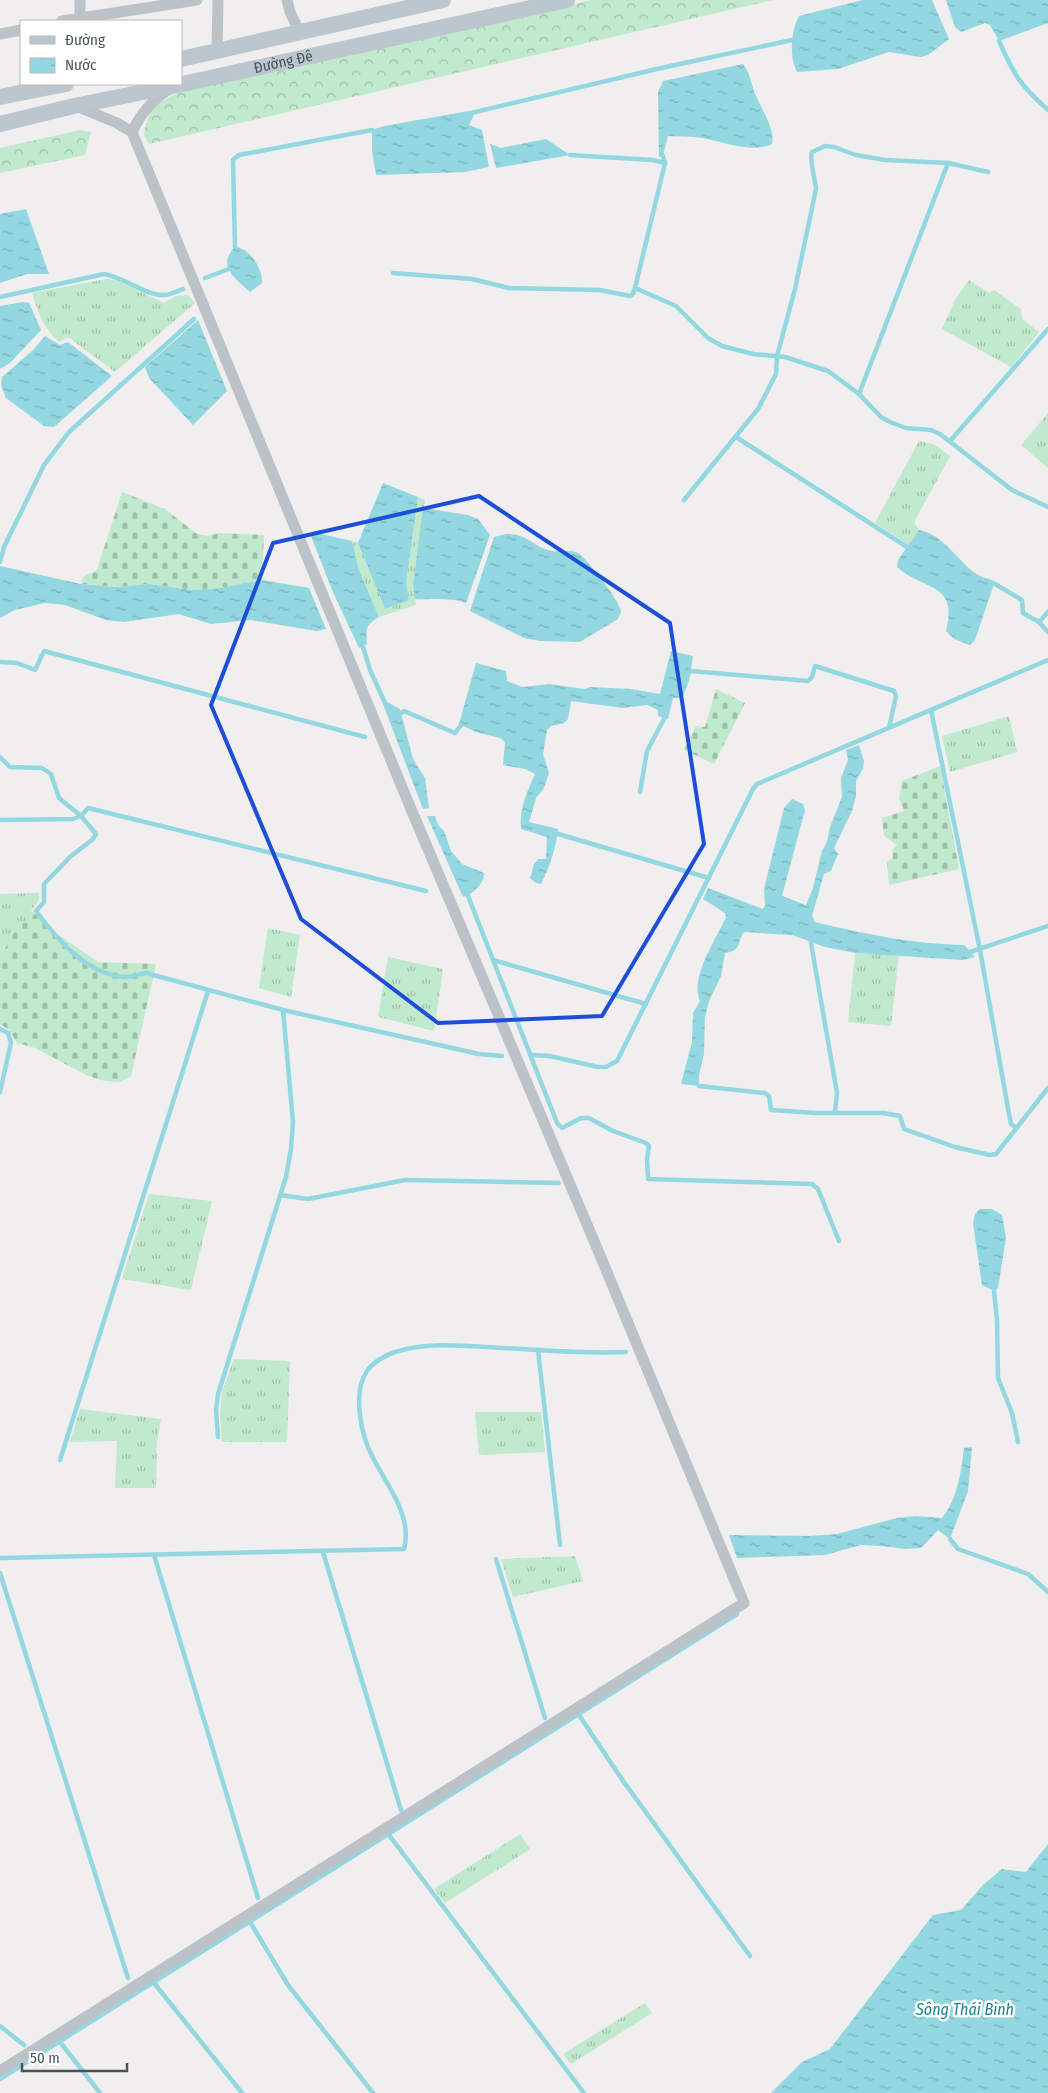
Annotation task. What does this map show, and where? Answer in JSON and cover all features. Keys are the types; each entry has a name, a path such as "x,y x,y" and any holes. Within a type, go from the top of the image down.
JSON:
{"street":[{"path":"80,0 80,18"},
{"path":"68,20 197,0"},
{"path":"217,51 218,0"},
{"path":"287,0 290,12 300,31"},
{"name":"Đường Đê","path":"182,59 443,0"},
{"name":"Đường Đê","path":"182,84 567,0"},
{"path":"0,34 20,30"},
{"path":"0,97 61,85"},
{"name":"Đường Đê","path":"0,124 74,106 179,85"},
{"path":"132,132 140,115 157,97 174,86"},
{"path":"0,2071 744,1603 597,1248 403,791 132,132 117,123 74,106"}],"highlighted area":[{"path":"479,496 670,623 704,844 602,1016 438,1023 301,919 211,705 273,543"}],"green space":[{"path":"591,0 773,0 149,144 144,136 148,118 157,106 186,89"},
{"path":"80,130 91,132 85,155 0,173 0,148"},
{"path":"107,279 116,280 164,303 176,296 188,295 195,303 115,372 68,337 59,342 45,325 32,293"},
{"path":"969,280 989,293 994,290 1021,309 1022,319 1039,332 1011,367 942,329 956,298"},
{"path":"1048,413 1048,468 1021,445"},
{"path":"919,441 933,444 950,456 914,522 919,530 909,545 875,523"},
{"path":"122,492 165,509 197,534 208,536 219,533 264,535 262,580 220,588 192,590 149,584 116,587 81,584 83,577 97,570"},
{"path":"418,497 425,500 413,585 416,605 379,617 359,570 352,541 358,543 385,609 409,600 406,583"},
{"path":"716,689 745,703 714,764 684,750 696,726 705,727"},
{"path":"1009,716 1017,752 950,772 942,736"},
{"path":"940,766 959,869 889,885 887,862 893,858 892,850 897,845 884,836 882,818 904,811 899,799 902,781"},
{"path":"39,893 39,900 31,911 35,914 17,928 0,957 0,894"},
{"path":"35,914 56,933 98,962 156,964 131,1076 120,1082 105,1081 88,1076 35,1048 17,1043 9,1030 0,1024 0,957 17,928"},
{"path":"268,928 300,935 291,997 259,988"},
{"path":"855,953 899,955 891,1026 848,1022"},
{"path":"388,957 443,969 434,1031 378,1017"},
{"path":"149,1194 212,1201 191,1290 122,1279"},
{"path":"234,1359 290,1361 287,1442 222,1442 220,1412 222,1391"},
{"path":"80,1409 161,1419 157,1442 156,1488 115,1488 117,1441 70,1442"},
{"path":"475,1412 541,1412 545,1452 479,1455"},
{"path":"575,1556 583,1581 513,1597 501,1559"},
{"path":"520,1834 530,1849 445,1903 434,1889"},
{"path":"645,2003 652,2013 571,2064 563,2054"}],"water":[{"path":"863,0 932,0 949,39 928,55 921,57 889,52 838,69 797,72 794,66 792,44 794,29 799,16"},
{"path":"946,0 1048,0 1048,23 999,41 990,25 985,23 961,32 955,27"},
{"path":"743,64 770,125 772,144 757,148 731,145 702,138 668,136 663,156 659,157 658,92 663,81"},
{"path":"469,111 474,115 469,125 482,130 489,167 464,172 376,175 372,151 372,130 384,126"},
{"path":"546,139 570,155 496,168 490,144 501,148"},
{"path":"26,209 49,274 27,274 0,283 0,214"},
{"path":"235,247 241,248 250,255 258,266 262,277 262,283 250,292 234,277 228,266 227,260"},
{"path":"23,302 29,303 41,330 10,363 0,369 0,306"},
{"path":"198,320 227,391 193,425 149,378 145,367"},
{"path":"45,336 60,345 68,342 112,376 54,427 44,426 6,398 1,385 2,377 32,351"},
{"path":"383,483 418,497 406,583 409,600 385,609 358,543"},
{"path":"423,508 468,515 478,519 490,535 466,603 447,599 415,599 413,585"},
{"path":"919,530 936,537 944,543 972,571 995,581 975,640 970,645 954,639 946,631 949,615 948,604 943,596 937,590 907,575 897,567 898,560"},
{"path":"312,532 352,541 359,570 379,617 367,628 367,644 359,648 332,590 311,536"},
{"path":"506,534 524,537 548,550 578,553 596,572 616,599 621,612 618,619 580,642 540,641 524,638 470,611 494,537"},
{"path":"0,566 81,584 116,587 149,584 192,590 220,588 262,580 309,588 326,629 317,631 251,620 211,624 178,614 124,622 106,620 65,605 45,603 15,610 0,618"},
{"path":"671,651 693,656 690,677 683,697 673,698 668,719 658,716 658,710 647,705 623,708 571,701 568,719 564,723 551,726 547,730 543,754 549,773 544,788 536,798 529,822 558,829 554,850 547,870 541,884 536,883 530,878 534,864 538,859 546,859 547,837 521,829 521,814 524,801 535,774 525,769 503,765 505,742 500,738 476,732 459,724 476,663 506,671 507,681 523,687 549,684 585,689 590,687 631,689 660,694"},
{"path":"387,702 400,709 413,759 425,778 429,808 423,809 383,704"},
{"path":"859,745 864,761 863,769 856,781 856,796 852,811 834,848 838,854 831,871 824,874 812,916 815,922 889,938 964,945 975,957 963,960 855,953 825,947 792,935 744,932 737,948 725,953 721,976 709,1001 705,1017 704,1054 699,1075 699,1086 681,1084 692,1042 693,1013 700,1001 698,981 706,958 726,917 725,913 703,899 708,888 763,909 765,905 764,889 784,808 792,799 803,804 805,810 782,896 806,905 813,888 830,827 842,797 841,778 848,760 846,750"},
{"path":"427,816 435,816 438,825 444,831 451,851 462,864 484,873 480,884 467,896 463,897"},
{"path":"980,1209 992,1209 1002,1215 1006,1238 998,1288 994,1291 982,1285 973,1223 975,1214"},
{"path":"972,1447 968,1491 950,1539 938,1530 921,1548 906,1549 861,1545 825,1555 737,1558 729,1535 810,1536 837,1534 897,1518 915,1516 942,1518 955,1493 964,1448"},
{"name":"Sông Thái Bình","path":"1048,1844 1048,2093 771,2093 802,2062 830,2049 933,1915 961,1910 983,1885 1002,1869 1026,1872"}],"waterway":[{"path":"471,113 661,68 792,40"},
{"path":"999,41 1019,79 1048,110"},
{"path":"235,247 233,160 239,155 372,130"},
{"path":"684,500 758,409 776,374 777,356 795,289 816,189 812,152 825,146 834,147 856,155 885,160 948,163 988,172"},
{"path":"570,155 653,160 665,163"},
{"path":"663,156 665,163 635,288 676,306 708,338 722,346 753,354 785,357 828,371 859,394 881,417 906,428 931,430 940,434 1012,490 1048,507"},
{"path":"859,394 948,163"},
{"path":"205,278 229,269"},
{"path":"393,273 472,279 509,288 600,290 630,296 635,288"},
{"path":"0,297 104,274 157,295 169,294 183,289"},
{"path":"0,562 4,547 44,465 69,432 194,319"},
{"path":"950,441 1048,329"},
{"path":"736,437 907,547"},
{"path":"995,584 1022,600 1023,613 1039,622 1048,632"},
{"path":"1039,622 1048,612"},
{"path":"363,647 370,670 385,703"},
{"path":"0,662 17,663 35,670 44,651 365,737"},
{"path":"530,1055 550,1056 598,1067 606,1067 617,1061 757,784 1048,660"},
{"path":"691,671 808,681 812,677 815,666 894,691 896,696 889,728"},
{"path":"931,710 980,950 1011,1124 1017,1128"},
{"path":"401,713 404,711 455,733 461,725"},
{"path":"640,792 647,751 664,719"},
{"path":"0,757 10,767 42,768 51,774 59,798 81,816 96,834 92,840 71,856 44,884 44,902 36,911 53,933 84,962 109,974 123,977 146,973 283,1010 479,1054 502,1056"},
{"path":"0,820 73,819 81,816 88,808 426,891"},
{"path":"558,834 709,878"},
{"path":"468,896 557,1123 562,1128 581,1118 589,1118 613,1131 646,1143 649,1146 647,1159 648,1179 812,1184 818,1189 839,1241"},
{"path":"970,952 1048,926"},
{"path":"811,943 837,1093 835,1112"},
{"path":"493,960 646,1004"},
{"path":"60,1460 208,991"},
{"path":"218,1437 216,1410 218,1394 286,1177 291,1149 293,1122 283,1010"},
{"path":"0,1029 8,1033 11,1043 0,1092"},
{"path":"699,1086 765,1093 769,1096 771,1110 816,1113 883,1113 900,1116 904,1129 955,1147 990,1155 996,1154 1048,1088"},
{"path":"280,1195 308,1199 405,1180 559,1183"},
{"path":"994,1291 997,1320 998,1378 1012,1413 1018,1442"},
{"path":"0,1558 404,1549 406,1537 402,1513 373,1458 362,1427 359,1402 360,1391 362,1380 373,1365 395,1352 434,1345 580,1352 626,1352"},
{"path":"538,1350 560,1545"},
{"path":"950,1539 958,1549 1028,1574 1048,1592"},
{"path":"323,1552 401,1810"},
{"path":"154,1555 258,1898"},
{"path":"496,1559 545,1718"},
{"path":"0,1573 128,1978"},
{"path":"0,2079 737,1614"},
{"path":"579,1715 621,1778 750,1956"},
{"path":"389,1835 584,2093"},
{"path":"250,1922 288,1985 373,2093"},
{"path":"154,1983 242,2093"},
{"path":"0,2026 24,2045"},
{"path":"60,2042 100,2093"}]}
